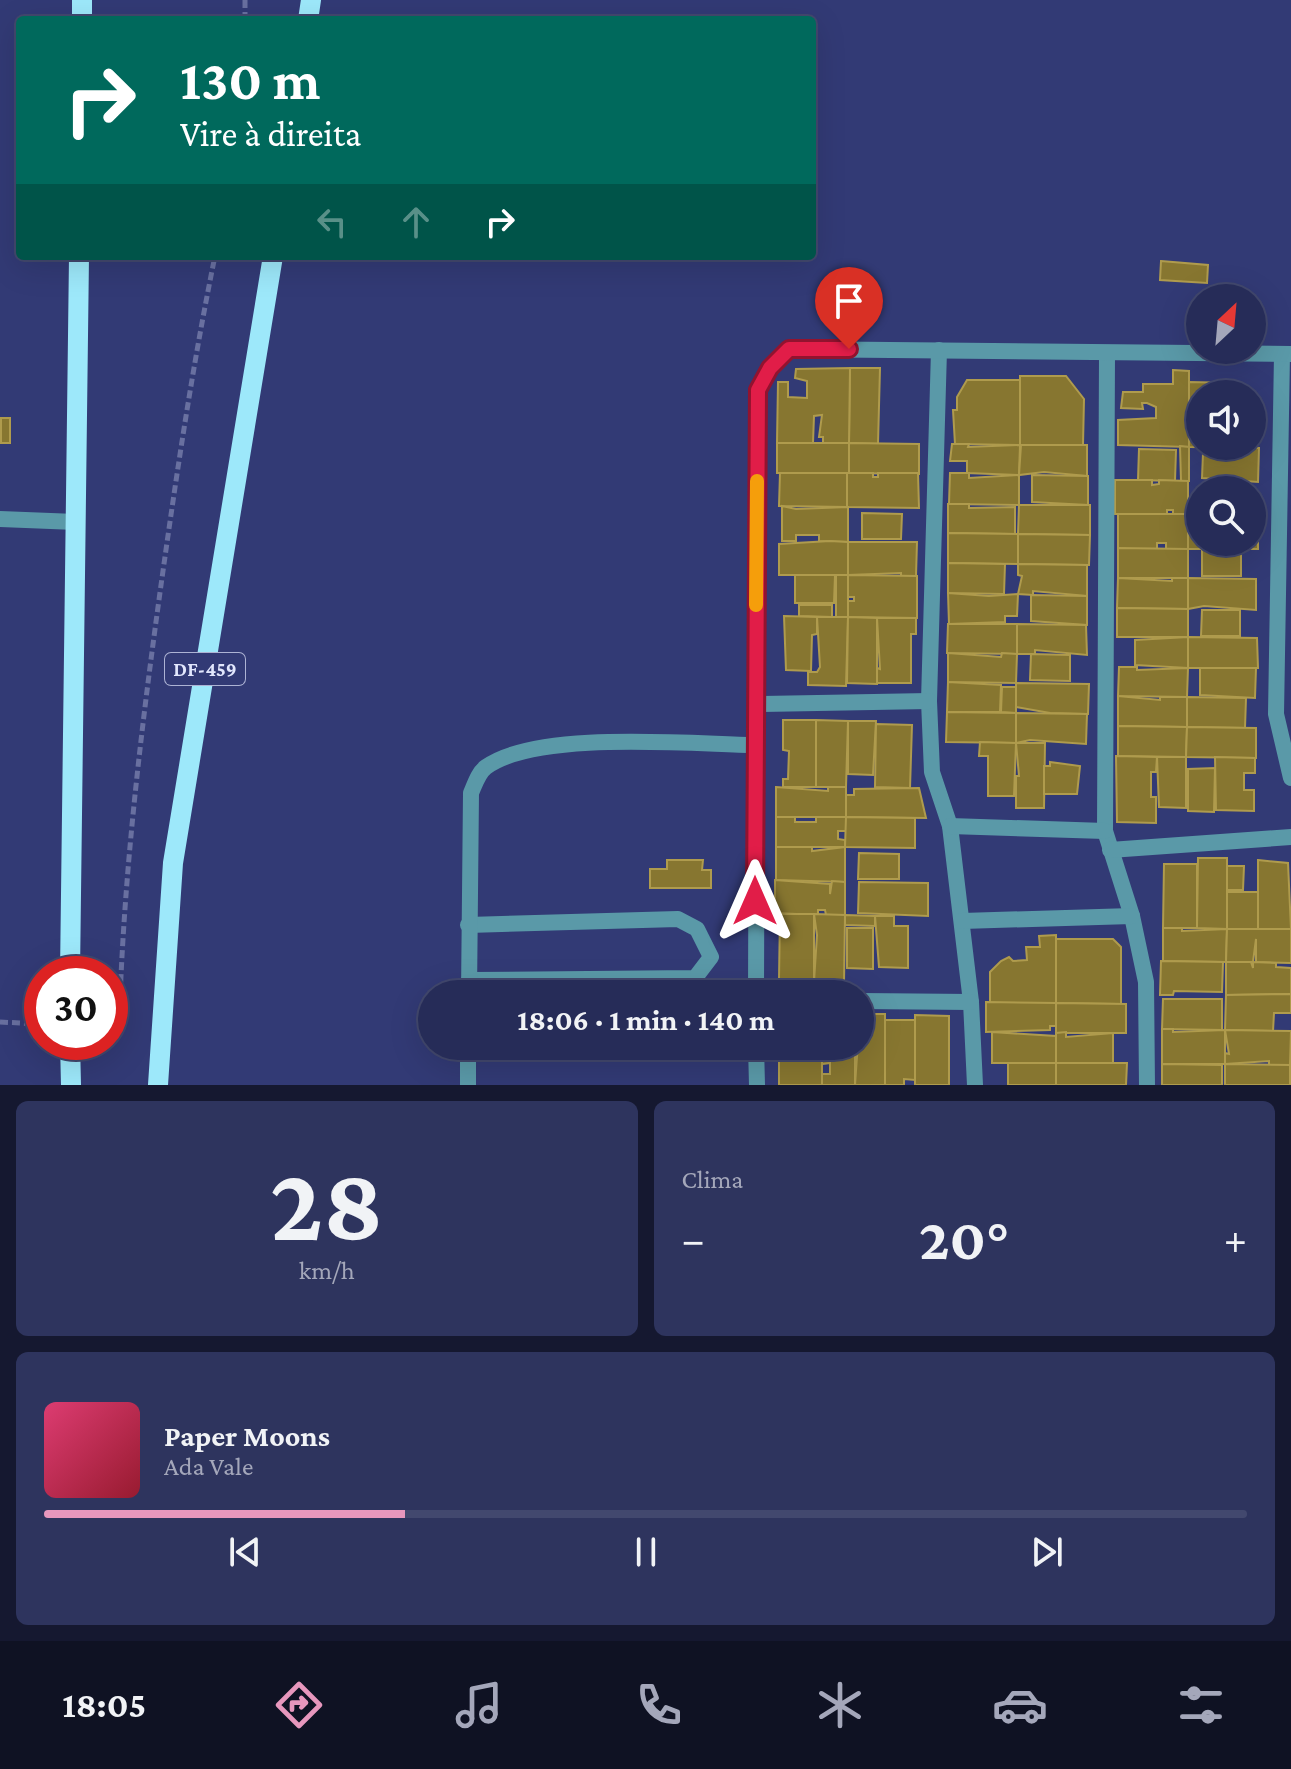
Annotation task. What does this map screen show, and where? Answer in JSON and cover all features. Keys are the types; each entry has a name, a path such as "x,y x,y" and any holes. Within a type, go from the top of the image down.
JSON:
{"main road":[{"path":"70,956 79,260"},
{"name":"DF-459","path":"158,1085 173,863 272,260"},
{"path":"70,1060 71,1085"}],"street":[{"path":"756,980 754,745 758,390 770,368 789,349 1107,355 1287,354 1276,714 1290,773"},
{"path":"939,350 929,701 932,772 939,801 950,826 971,1002 975,1085"},
{"path":"1107,355 1105,831 1132,916 1146,982 1147,1085"},
{"path":"0,519 76,522"},
{"path":"755,704 929,701"},
{"path":"469,980 471,793 485,767 513,754 544,748 615,743 754,745"},
{"path":"950,826 1105,831"},
{"path":"1110,850 1291,837"},
{"path":"962,921 1132,916"},
{"path":"468,925 678,919 697,929 711,957 695,978 645,980"},
{"path":"874,1001 971,1002"},
{"path":"468,1060 468,1085"},
{"path":"756,1060 757,1085"}],"path":[{"path":"121,956 137,756 170,518 214,260"},
{"path":"0,1022 24,1023"}],"building":[{"path":"1161,261 1208,265 1207,283 1160,280"},
{"path":"850,368 880,368 878,444 849,443"},
{"path":"850,368 849,443 823,443 823,437 819,437 822,415 814,416 813,443 777,443 778,382 788,382 788,397 807,398 807,381 795,378 796,369"},
{"path":"1173,370 1189,371 1189,380 1186,380 1186,447 1118,445 1118,420 1156,418 1156,407 1147,403 1142,403 1143,409 1121,408 1123,392 1143,392 1143,384 1173,384"},
{"path":"1020,376 1066,376 1084,399 1083,445 1020,445"},
{"path":"967,380 1020,380 1020,445 955,444 953,410 957,410 957,397"},
{"path":"1,418 10,418 10,443 1,443"},
{"path":"777,443 849,443 849,473 777,473"},
{"path":"849,443 919,444 919,474 849,473"},
{"path":"952,444 969,444 968,447 1020,445 1019,475 967,473 967,461 950,461"},
{"path":"1021,445 1087,445 1087,476 1044,472 1019,475"},
{"path":"1180,446 1186,447 1186,460 1189,460 1189,476 1186,476 1186,481 1181,481"},
{"path":"1139,449 1176,450 1175,481 1138,480"},
{"path":"1203,460 1259,460 1258,476 1202,476"},
{"path":"780,473 847,473 847,507 779,506"},
{"path":"847,473 873,473 873,477 878,477 878,473 918,473 919,508 847,507"},
{"path":"950,473 969,473 969,478 1019,475 1019,505 949,504"},
{"path":"1032,475 1088,476 1088,505 1032,502"},
{"path":"1115,480 1152,480 1152,485 1159,484 1159,480 1186,481 1186,514 1173,515 1173,510 1167,510 1167,514 1115,514"},
{"path":"948,504 969,504 969,508 1015,507 1015,534 948,533"},
{"path":"1019,505 1090,505 1090,535 1018,534"},
{"path":"782,506 796,509 848,507 848,542 819,541 819,535 796,535 796,541 782,541"},
{"path":"862,513 902,514 901,539 862,539"},
{"path":"1118,514 1186,514 1186,549 1166,549 1166,543 1157,543 1157,549 1118,549"},
{"path":"948,533 1018,534 1018,564 948,563"},
{"path":"1018,534 1090,535 1089,565 1018,564"},
{"path":"848,542 848,575 779,575 779,544"},
{"path":"848,542 917,542 916,576 901,576 901,573 848,575"},
{"path":"1118,548 1186,549 1188,578 1118,578"},
{"path":"1202,556 1241,556 1241,576 1202,576"},
{"path":"948,563 1005,564 1004,594 948,593"},
{"path":"1018,564 1087,565 1087,596 1033,591 1033,595 1018,594 1022,576 1018,575"},
{"path":"795,575 835,575 834,603 795,603"},
{"path":"836,575 848,575 848,617 836,617"},
{"path":"848,575 917,576 917,618 848,617 848,601 854,601 854,597 848,597"},
{"path":"1118,578 1172,581 1172,578 1188,578 1188,609 1117,608"},
{"path":"1188,578 1256,579 1256,610 1204,606 1188,609"},
{"path":"948,593 989,596 1018,594 1017,616 1005,616 1005,622 949,624"},
{"path":"1031,595 1087,596 1087,625 1031,621"},
{"path":"799,605 832,605 832,617 799,616"},
{"path":"1117,608 1188,609 1188,637 1117,637"},
{"path":"1202,610 1240,610 1240,636 1201,636"},
{"path":"784,616 817,617 817,634 812,635 811,671 786,670"},
{"path":"817,617 848,617 846,686 808,685 808,672 817,672 820,667"},
{"path":"848,617 877,618 877,684 847,683"},
{"path":"877,618 916,618 916,634 911,634 911,683 877,683 877,668 880,669"},
{"path":"948,624 1017,624 1017,654 947,653"},
{"path":"1017,624 1086,625 1087,655 1035,650 1035,654 1017,654"},
{"path":"1188,637 1188,668 1135,665 1135,640"},
{"path":"1188,637 1257,638 1258,668 1188,668"},
{"path":"948,653 1001,657 1002,653 1017,654 1016,683 948,682"},
{"path":"1031,654 1070,655 1070,681 1030,680"},
{"path":"1119,667 1137,667 1137,670 1188,668 1187,697 1118,696"},
{"path":"1200,668 1256,668 1255,698 1200,695"},
{"path":"948,682 1001,685 1000,712 947,712"},
{"path":"1016,683 1089,684 1088,714 1050,713 1016,707"},
{"path":"1002,687 1016,687 1016,713 1001,712"},
{"path":"1118,696 1160,700 1160,697 1187,697 1187,727 1118,726"},
{"path":"1187,697 1246,698 1245,728 1187,727"},
{"path":"947,712 1016,713 1016,743 946,742"},
{"path":"1016,713 1087,714 1086,744 1030,740 1016,743"},
{"path":"783,720 816,720 816,787 783,787 783,779 788,779 789,751 783,750"},
{"path":"816,720 848,721 846,787 816,787"},
{"path":"848,721 876,721 873,775 848,774"},
{"path":"876,724 912,725 910,788 875,787"},
{"path":"1118,726 1187,727 1186,757 1118,756"},
{"path":"1187,727 1256,728 1256,758 1186,757"},
{"path":"980,742 1016,743 1014,796 988,796 988,756 979,756"},
{"path":"1016,743 1045,743 1044,808 1016,808 1016,776 1019,776"},
{"path":"1116,756 1157,757 1156,772 1151,772 1151,797 1156,797 1156,823 1117,822"},
{"path":"1157,757 1186,757 1186,808 1159,807"},
{"path":"1215,757 1255,758 1255,773 1244,773 1244,790 1254,790 1254,811 1216,810"},
{"path":"1050,762 1080,766 1077,794 1044,794 1044,766 1050,766"},
{"path":"1215,768 1214,812 1188,811 1188,769"},
{"path":"776,787 828,791 828,787 846,787 846,817 776,817"},
{"path":"919,788 926,818 846,817 846,795 854,795 854,789"},
{"path":"776,817 795,817 795,822 816,822 816,817 846,817 846,831 838,831 838,839 845,840 845,847 776,847"},
{"path":"846,817 915,818 915,848 845,847"},
{"path":"776,847 812,847 812,851 845,847 845,882 776,880"},
{"path":"859,853 899,854 899,879 858,879"},
{"path":"1198,858 1227,858 1227,929 1197,928"},
{"path":"667,860 703,860 702,870 711,870 711,888 650,888 650,869 667,869"},
{"path":"1258,860 1288,863 1291,929 1258,929"},
{"path":"1164,864 1197,864 1197,928 1163,928"},
{"path":"1227,866 1244,866 1243,890 1227,890"},
{"path":"775,880 830,884 830,894 832,881 845,882 845,915 826,915 825,910 818,910 818,915 775,913"},
{"path":"859,882 928,883 928,916 858,913"},
{"path":"1227,892 1258,892 1258,929 1227,929"},
{"path":"780,914 814,914 814,979 779,979"},
{"path":"814,914 845,915 844,980 814,980 817,935"},
{"path":"845,915 875,916 875,926 845,925"},
{"path":"875,916 894,916 894,926 908,926 908,968 879,967"},
{"path":"847,928 873,928 873,969 847,968"},
{"path":"1163,928 1182,928 1182,931 1227,929 1226,962 1163,961"},
{"path":"1227,929 1291,929 1291,963 1256,962 1256,939 1253,962 1226,962"},
{"path":"1056,935 1056,1003 990,1003 990,972 1009,957 1013,961 1027,960 1026,947 1040,947 1039,936"},
{"path":"1056,939 1113,939 1121,947 1121,1004 1056,1003"},
{"path":"1161,961 1223,962 1222,992 1174,991 1173,995 1160,995"},
{"path":"1226,962 1251,962 1253,968 1253,962 1276,963 1276,967 1291,968 1291,994 1226,995"},
{"path":"1291,994 1291,1013 1274,1013 1273,1031 1225,1030 1226,995"},
{"path":"1163,999 1222,999 1222,1030 1162,1029"},
{"path":"986,1002 1056,1003 1056,1026 1050,1026 1050,1030 986,1032"},
{"path":"1056,1003 1126,1004 1126,1033 1056,1033"},
{"path":"874,1014 885,1014 885,1085 855,1085 857,1060 874,1060"},
{"path":"915,1015 949,1016 949,1085 915,1085"},
{"path":"885,1020 915,1020 915,1080 904,1079 904,1085 885,1085"},
{"path":"1162,1029 1173,1029 1173,1032 1225,1030 1225,1064 1162,1064"},
{"path":"1225,1030 1291,1031 1290,1065 1269,1065 1269,1061 1225,1064 1225,1053 1229,1054"},
{"path":"992,1032 1056,1036 1056,1063 992,1063"},
{"path":"1066,1032 1066,1037 1113,1033 1113,1063 1056,1063 1056,1033"},
{"path":"779,1060 822,1060 822,1085 779,1085"},
{"path":"822,1060 855,1060 855,1085 822,1085 822,1074 830,1074 830,1063 822,1064"},
{"path":"1008,1063 1056,1063 1056,1085 1008,1085"},
{"path":"1056,1063 1127,1063 1126,1085 1056,1085"},
{"path":"1162,1064 1222,1065 1222,1085 1162,1085"},
{"path":"1225,1064 1290,1065 1290,1085 1225,1085"}],"slow traffic":[{"path":"756,605 757,481"}],"route":[{"path":"755,901 758,390 770,368 789,349 849,349"}]}
